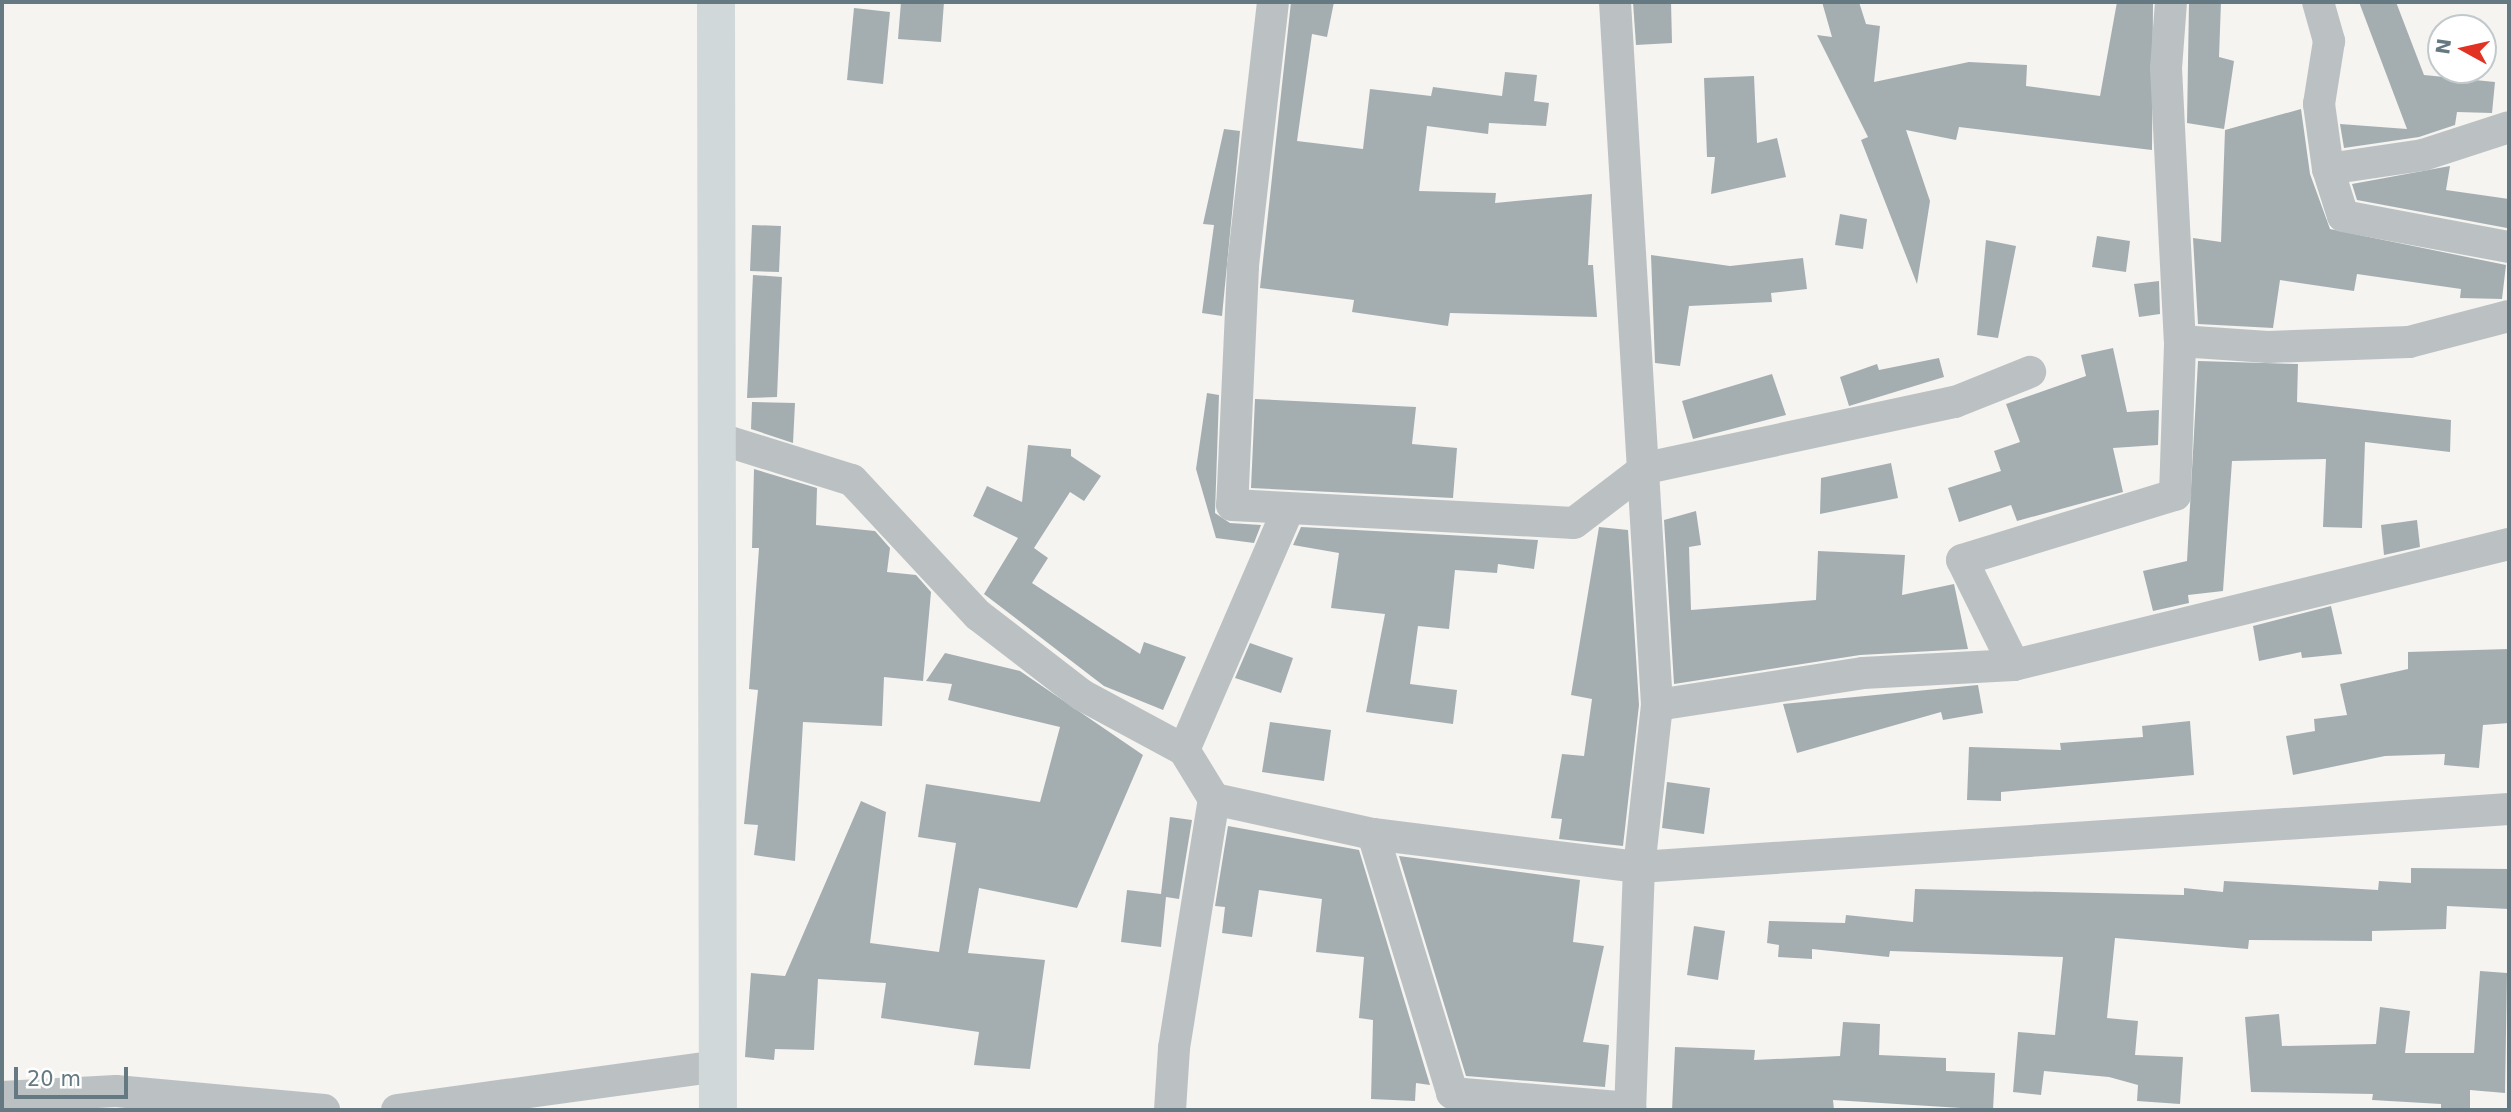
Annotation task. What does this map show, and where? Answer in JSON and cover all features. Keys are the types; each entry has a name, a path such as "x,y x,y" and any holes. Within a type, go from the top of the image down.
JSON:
{"main road":[{"path":"716,2 718,1110"}],"street":[{"path":"1273,2 1244,267 1232,505 1287,510 1574,523 1646,468 1955,402 2030,372"},
{"path":"1373,834 1452,1093 1630,1109 1639,867 1657,705 1646,468 1615,2"},
{"path":"2014,665 1962,560 2175,495 2180,341 2166,68 2171,2"},
{"path":"2318,2 2329,41 2319,104 2328,169 2343,216 2509,247"},
{"path":"2328,169 2423,155 2509,127"},
{"path":"2180,341 2268,347 2409,342 2509,316"},
{"path":"717,438 852,480 978,615 1082,695 1184,750 1214,799 1174,1048 1170,1110"},
{"path":"1184,750 1287,510"},
{"path":"1657,705 1863,673 2014,665 2509,544"},
{"path":"1214,799 1373,834 1639,867 2509,809"},
{"path":"397,1110 718,1066"},
{"path":"2,1097 116,1091 324,1110"}],"building":[{"path":"901,2 944,2 941,42 898,39"},
{"path":"1291,2 1334,2 1327,37 1312,34 1297,141 1363,149 1370,89 1431,96 1433,87 1502,96 1505,72 1537,75 1534,101 1549,103 1546,126 1489,123 1488,134 1427,126 1419,191 1496,193 1495,203 1592,194 1588,265 1593,265 1597,317 1450,313 1448,326 1352,312 1354,300 1260,288"},
{"path":"1633,2 1671,2 1672,43 1636,45"},
{"path":"1822,2 1859,2 1866,24 1880,26 1874,82 1969,62 2027,65 2026,86 2100,96 2117,2 2153,2 2152,150 1959,127 1956,140 1906,130 1930,201 1917,284 1861,140 1868,137 1817,35 1832,37"},
{"path":"2189,2 2221,2 2219,57 2234,61 2224,129 2187,123"},
{"path":"2359,2 2396,2 2424,75 2427,75 2427,84 2495,84 2492,113 2457,112 2455,125 2419,137 2344,148 2340,124 2407,129"},
{"path":"854,8 890,12 883,84 847,80"},
{"path":"1754,76 1757,143 1777,138 1786,177 1711,194 1715,157 1707,157 1704,78"},
{"path":"2301,109 2310,174 2330,229 2506,265 2502,299 2460,298 2461,289 2357,274 2354,291 2280,280 2273,328 2198,324 2193,238 2221,242 2225,130"},
{"path":"1224,129 1240,131 1222,316 1202,313 1214,225 1203,224"},
{"path":"2450,166 2446,190 2509,199 2507,228 2357,200 2352,184"},
{"path":"1840,214 1867,219 1863,249 1835,245"},
{"path":"752,225 781,226 779,272 750,271"},
{"path":"2097,236 2130,241 2126,272 2092,267"},
{"path":"1986,240 2016,246 1998,338 1977,335"},
{"path":"1651,255 1730,266 1803,258 1807,289 1771,293 1772,302 1689,306 1680,366 1655,363"},
{"path":"753,275 782,277 777,397 747,398"},
{"path":"2159,281 2160,314 2139,317 2134,284"},
{"path":"2113,348 2127,412 2159,410 2158,445 2113,448 2123,492 2017,521 2011,505 1959,522 1948,488 2001,471 1994,451 2020,442 2006,404 2086,376 2081,355"},
{"path":"1939,358 1944,377 1849,406 1840,377 1877,364 1879,370"},
{"path":"2198,361 2298,364 2297,402 2451,420 2450,452 2365,442 2362,528 2323,527 2326,459 2232,461 2223,591 2188,595 2189,603 2153,611 2143,571 2187,561"},
{"path":"1772,374 1786,415 1693,439 1682,401"},
{"path":"1207,393 1219,395 1215,513 1230,523 1261,525 1254,543 1216,538 1196,469"},
{"path":"1255,399 1416,407 1412,444 1457,448 1453,498 1251,488"},
{"path":"752,402 795,403 793,443 751,429"},
{"path":"1028,445 1071,449 1071,456 1101,476 1084,501 1070,492 1034,548 1048,558 1032,583 1140,654 1144,642 1186,657 1163,710 1104,686 984,594 1018,538 973,516 987,486 1022,502"},
{"path":"1891,463 1898,498 1820,514 1821,478"},
{"path":"754,469 817,488 816,525 875,531 890,548 887,572 916,575 931,592 923,681 884,677 882,726 803,722 795,861 754,855 758,825 744,824 758,690 749,689 759,548 752,548"},
{"path":"1696,511 1701,545 1689,547 1691,610 1816,600 1818,551 1905,555 1902,595 1954,584 1968,649 1860,655 1674,684 1664,520"},
{"path":"2417,520 2420,547 2384,555 2381,525"},
{"path":"1301,527 1538,540 1534,569 1498,564 1497,573 1455,570 1449,629 1418,626 1410,684 1457,690 1453,724 1366,712 1385,614 1331,608 1339,553 1293,545"},
{"path":"1599,527 1628,530 1639,705 1623,846 1559,839 1562,819 1551,818 1562,754 1584,756 1592,699 1571,695"},
{"path":"2331,606 2342,654 2302,658 2301,652 2259,661 2253,626"},
{"path":"1250,643 1293,658 1281,693 1235,678"},
{"path":"2509,649 2509,723 2483,725 2479,768 2444,765 2445,754 2385,756 2293,775 2286,736 2315,731 2314,719 2347,715 2340,684 2408,669 2408,652"},
{"path":"945,653 1020,671 1143,755 1077,908 979,888 968,953 1045,960 1030,1069 974,1065 979,1032 881,1018 886,983 818,979 814,1050 775,1049 774,1060 745,1057 751,973 785,976 861,801 886,812 870,943 939,952 956,843 918,837 926,784 1040,802 1060,727 948,700 952,684 926,681"},
{"path":"1978,685 1983,713 1943,720 1941,712 1797,753 1783,704"},
{"path":"2190,721 2194,775 2001,792 2001,801 1967,800 1969,747 2061,750 2060,743 2143,737 2142,726"},
{"path":"1270,722 1331,730 1324,781 1262,772"},
{"path":"1667,782 1710,788 1704,834 1662,828"},
{"path":"1170,817 1192,820 1179,899 1166,897 1161,947 1121,942 1127,890 1161,894"},
{"path":"1228,826 1359,850 1430,1085 1416,1083 1415,1101 1371,1099 1373,1020 1359,1018 1364,957 1316,952 1322,899 1259,890 1252,937 1222,933 1225,907 1215,906"},
{"path":"1399,856 1580,880 1573,942 1604,946 1583,1042 1609,1045 1605,1087 1466,1076"},
{"path":"2411,868 2509,869 2509,909 2447,906 2446,929 2372,931 2372,941 2249,940 2248,949 2115,938 2107,1018 2138,1021 2135,1055 2183,1057 2180,1104 2137,1101 2138,1085 2109,1077 2044,1071 2041,1095 2013,1092 2018,1032 2055,1035 2063,957 1890,951 1889,957 1812,949 1812,959 1778,957 1779,945 1767,943 1769,921 1845,923 1846,915 1913,922 1915,889 2184,895 2184,888 2223,892 2224,881 2378,890 2379,881 2411,883"},
{"path":"1694,926 1725,931 1718,980 1687,975"},
{"path":"2480,971 2507,973 2505,1093 2470,1090 2470,1110 2441,1110 2441,1104 2372,1100 2373,1094 2251,1092 2245,1017 2279,1014 2282,1046 2376,1044 2380,1007 2410,1011 2405,1053 2474,1053"},
{"path":"1843,1022 1880,1024 1879,1055 1946,1058 1946,1071 1995,1073 1993,1110 1833,1100 1834,1110 1672,1110 1675,1047 1755,1050 1754,1060 1840,1056"}]}
